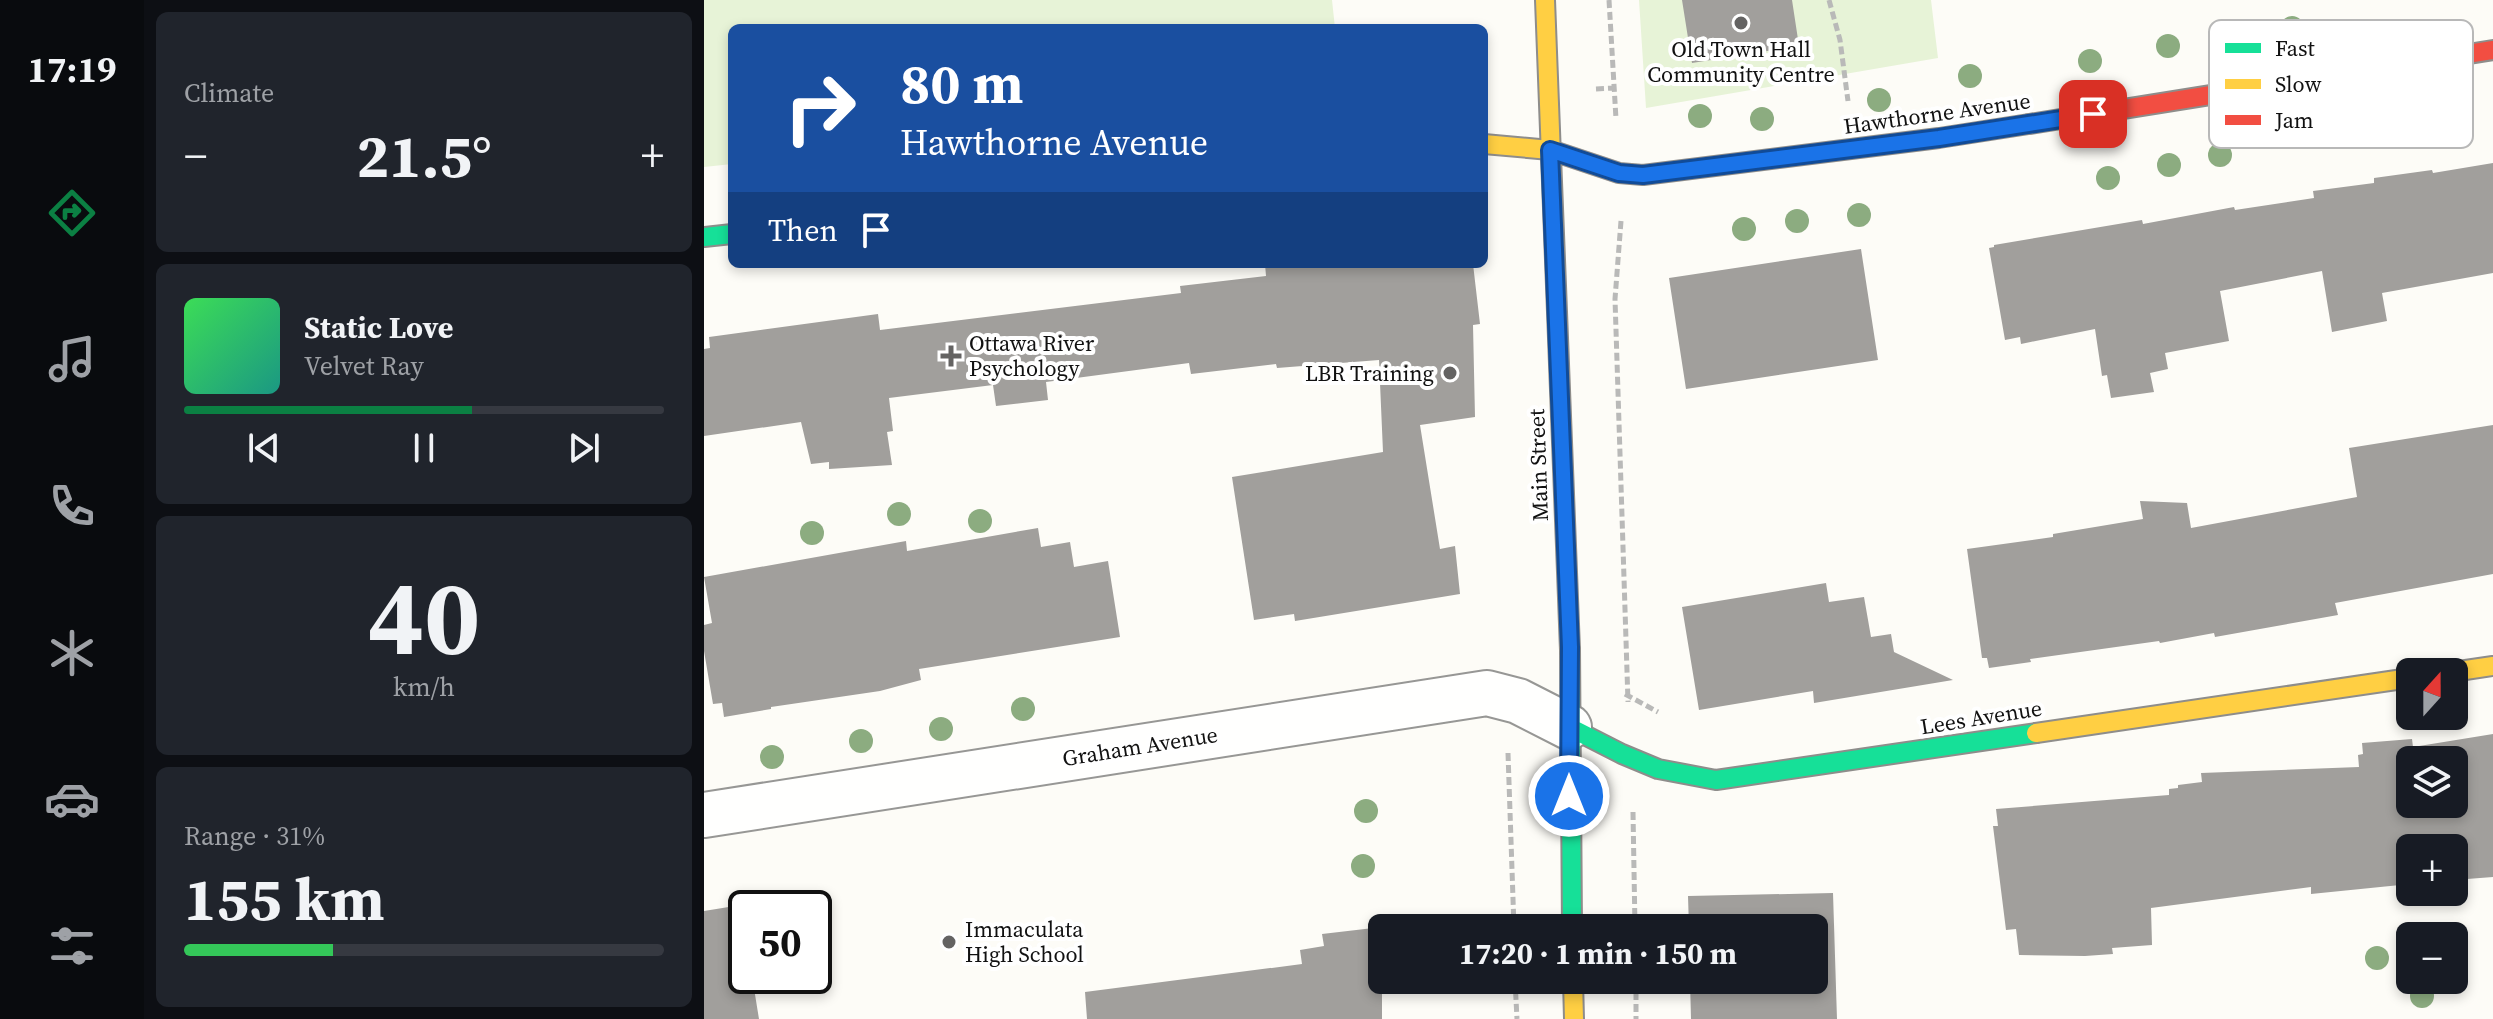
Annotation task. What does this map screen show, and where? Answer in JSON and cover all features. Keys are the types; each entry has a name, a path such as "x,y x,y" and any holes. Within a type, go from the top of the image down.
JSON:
{"main road":[{"name":"Main Street","path":"1545,0 1570,647 1572,914"},
{"name":"Hawthorne Avenue","path":"2473,53 2493,50"},
{"name":"Hawthorne Avenue","path":"1488,144 1550,150 1619,173 1643,175 1939,138 2209,95"},
{"path":"704,237 728,234"},
{"path":"2468,670 2493,666"},
{"name":"Lees Avenue","path":"1569,727 1652,769 1690,779 1739,779 2396,680"},
{"path":"1573,994 1574,1019"}],"street":[{"name":"Graham Avenue","path":"704,815 1487,693 1518,701 1569,727"}],"path":[{"path":"1609,0 1621,220 1615,299 1635,914"},
{"path":"1829,0 1840,40 1848,101"},
{"path":"1508,749 1514,914"},
{"path":"1516,994 1517,1019"},
{"path":"1636,994 1636,1019"}],"green space":[{"path":"704,0 1332,0 1335,24 728,24 728,164 704,167"},
{"path":"1639,0 1931,0 1938,58 1646,108"}],"building":[{"name":"Old Town Hall Community Centre","path":"1682,0 1792,0 1799,46 1692,63"},
{"path":"2493,163 2493,273 2382,293 2387,321 2332,332 2322,271 2220,291 2229,341 2165,353 2168,369 2150,373 2154,392 2111,398 2107,375 2102,376 2095,329 2021,344 2020,337 2005,340 1989,248 1994,245 2142,220 2143,224 2234,207 2235,210 2314,198 2313,191 2374,183 2374,178 2432,170 2433,173"},
{"path":"1861,249 1878,360 1686,389 1669,278"},
{"path":"1265,268 1473,268 1480,324 1473,325 1475,417 1420,425 1440,549 1455,546 1460,594 1295,621 1294,614 1254,620 1232,477 1383,452 1379,360 1277,368 1276,364 1191,374 1189,363 1046,382 1048,400 996,406 993,385 889,398 893,431 887,432 892,465 829,469 829,462 811,464 801,422 704,436 704,349 710,348 709,337 878,314 880,330 1181,293 1180,286 1266,276"},
{"path":"2493,425 2493,574 2335,603 2338,615 2215,637 2214,633 2030,659 2031,662 1989,668 1987,658 1982,658 1967,549 2053,537 2053,534 2143,519 2140,501 2187,503 2191,528 2357,497 2349,448"},
{"path":"1038,528 1041,547 1070,542 1074,567 1108,561 1120,637 919,669 921,680 880,691 724,717 722,703 713,704 704,651 704,625 712,623 704,577 906,541 907,551"},
{"path":"1826,583 1829,602 1864,597 1871,637 1891,634 1894,652 1953,680 1814,703 1813,691 1699,710 1682,607"},
{"path":"2493,734 2493,877 2468,879 2468,834 2396,834 2396,885 2311,894 2311,887 2151,908 2152,945 2112,948 2113,954 2019,955 2016,929 2006,930 1993,826 1998,826 1996,809 2169,795 2169,789 2178,788 2178,785 2202,782 2201,773 2359,767 2358,755 2363,754 2362,743 2412,739 2413,746 2396,746 2396,818 2468,818 2468,746 2419,746"},
{"path":"1833,893 1837,1019 1691,1019 1690,994 1828,994 1828,914 1689,914 1688,896"},
{"path":"728,907 728,994 755,994 759,1019 704,1019 704,911"},
{"path":"1368,929 1368,994 1382,994 1382,1019 1087,1019 1085,992 1302,964 1300,950 1324,946 1322,934"}],"traffic: fast":[{"path":"704,237 728,234"},
{"path":"1570,650 1572,914"},
{"path":"1569,727 1658,769 1716,780 2036,733"}],"traffic: slow":[{"path":"1545,0 1570,650"},
{"path":"1488,144 1550,150 1619,173 1643,175 2029,124"},
{"path":"2468,670 2493,666"},
{"path":"2036,733 2396,680"},
{"path":"1573,994 1574,1019"}],"traffic: jam":[{"path":"2473,53 2493,50"},
{"path":"2029,124 2209,95"}],"place":[{"name":"Old Town Hall Community Centre","path":"1741,23"},
{"name":"Ottawa River Psychology","path":"951,356"},
{"name":"LBR Training","path":"1450,373"},
{"name":"Immaculata High School","path":"949,942"}],"route":[{"path":"1569,796 1570,647 1550,150 1619,173 1643,175 1939,138 2093,114"}]}
